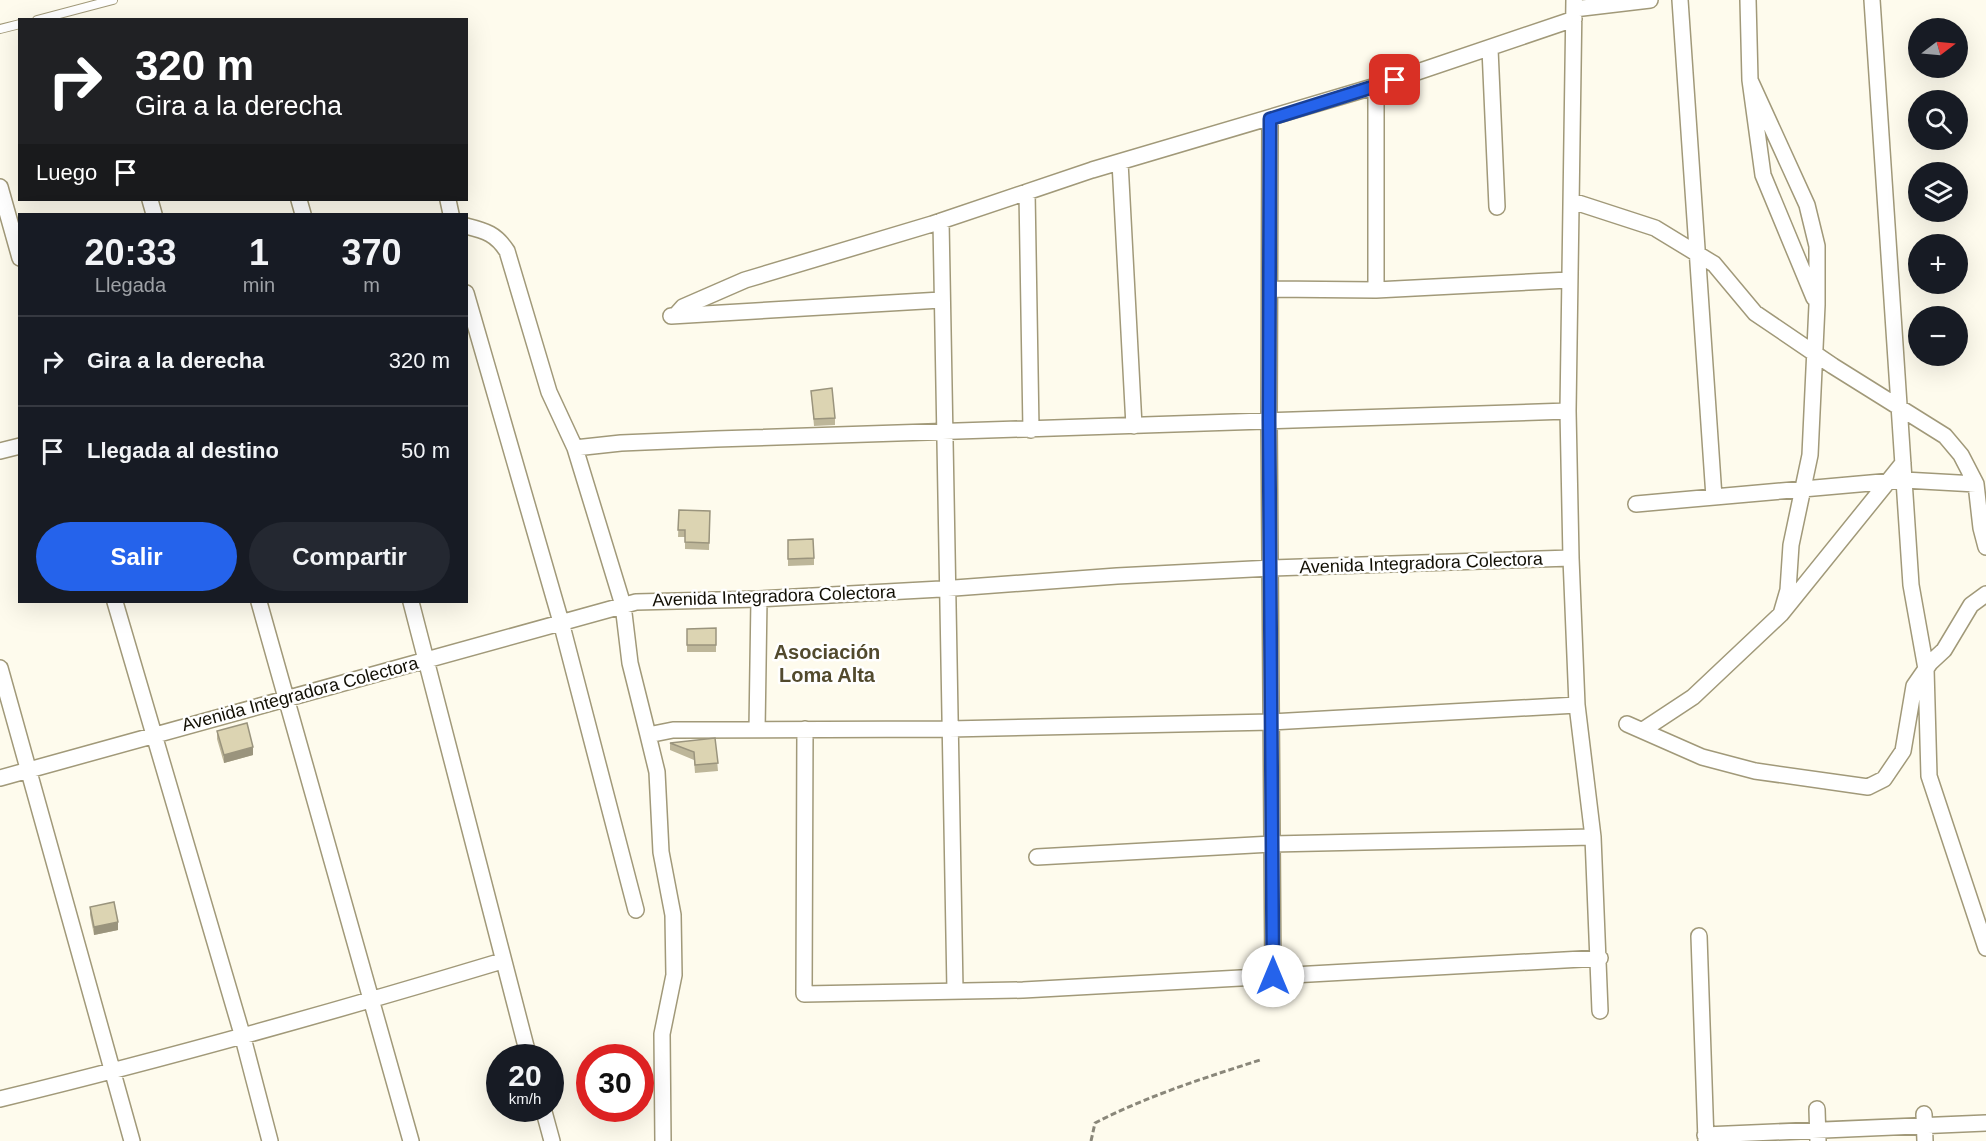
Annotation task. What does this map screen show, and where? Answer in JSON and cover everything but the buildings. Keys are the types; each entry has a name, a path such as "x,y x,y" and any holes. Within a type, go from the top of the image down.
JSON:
{"street":[{"path":"941,300 671,316 683,307 745,280 1490,49 1574,9 1650,0"},
{"path":"1680,0 1714,497"},
{"path":"1748,0 1750,80 1763,175 1817,305"},
{"path":"1872,0 1911,585 1926,669 1929,776 1986,948"},
{"path":"1574,9 1568,411 1571,558 1577,705 1593,837 1600,958 1600,1011"},
{"path":"1490,49 1497,207"},
{"path":"1750,80 1807,205 1817,246 1817,305 1810,455 1791,545 1788,590 1781,614"},
{"path":"1376,86 1376,290"},
{"path":"1270,119 1269,421 1272,568 1273,976"},
{"path":"1120,162 1134,426"},
{"path":"0,188 18,251"},
{"path":"1027,192 1031,430"},
{"path":"1572,201 1655,228 1714,264 1755,313 1899,408 1946,436 1961,454 1976,484 1981,506 1981,528 1986,547"},
{"path":"941,221 955,990"},
{"path":"468,226 489,231 499,238 507,251 549,392 575,448 623,605 630,663 657,772 661,852 673,915 674,975 662,1034 663,1141"},
{"path":"1270,290 1376,290 1569,280"},
{"path":"468,300 561,622 636,910"},
{"path":"575,448 621,443 1568,411"},
{"path":"0,451 18,446"},
{"path":"1643,730 1693,697 1781,614 1903,463"},
{"path":"1636,504 1904,480 1976,484"},
{"name":"Avenida Integradora Colectora","path":"0,778 152,734 286,701 427,658 636,602 759,599 1272,568 1571,558"},
{"path":"1627,724 1702,757 1755,771 1868,787 1884,779 1903,751 1914,686 1944,650 1971,605 1986,594"},
{"path":"757,730 759,599"},
{"path":"115,603 242,1034 270,1141"},
{"path":"259,603 411,1141"},
{"path":"411,603 525,1044"},
{"path":"0,668 132,1141"},
{"path":"648,735 673,730 949,729 1271,722 1577,705"},
{"path":"805,729 804,994 1023,990 1600,958"},
{"path":"1037,857 1272,844 1593,837"},
{"path":"1699,936 1706,1138 1818,1135 1986,1123"},
{"path":"0,1099 371,1001 502,961"},
{"path":"1817,1109 1818,1135"},
{"path":"547,1122 552,1141"}],"lane":[{"path":"45,18 113,0"},
{"path":"0,29 18,24"}],"path":[{"path":"1091,1141 1095,1123 1195,1081 1260,1060"}],"district":[{"name":"Asociación Loma Alta","path":"827,664"}],"route":[{"path":"1273,976 1272,568 1269,421 1270,119 1395,80"}]}
